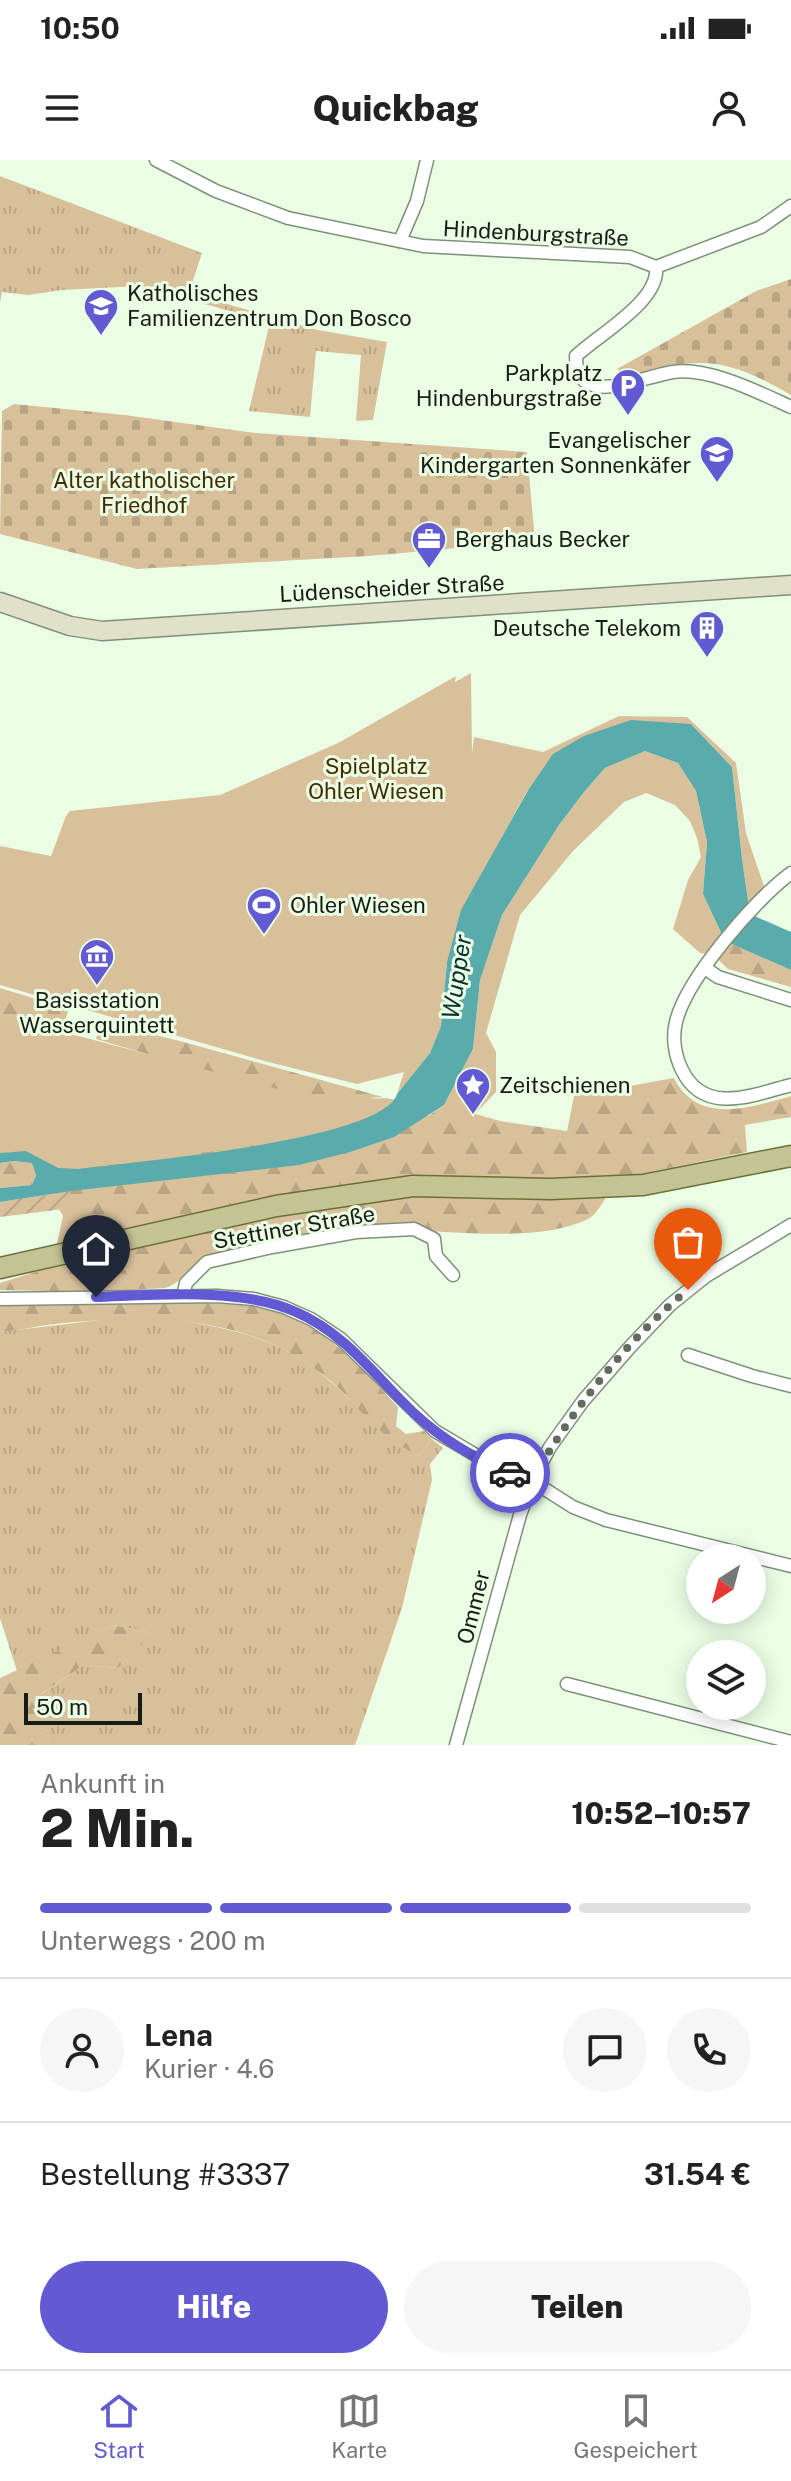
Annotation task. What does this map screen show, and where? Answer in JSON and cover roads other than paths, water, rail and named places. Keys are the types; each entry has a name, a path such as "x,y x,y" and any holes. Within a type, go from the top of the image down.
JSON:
{"main road":[{"name":"Lüdenscheider Straße","path":"0,602 70,626 102,631 791,585"},
{"path":"0,1268 276,1206 413,1186 550,1189 643,1185 791,1156"},
{"path":"759,1163 791,1171"}],"street":[{"name":"Hindenburgstraße","path":"156,160 216,191 288,218 448,249 630,257 656,267 655,280 648,296 576,356 576,369 584,381 599,387 674,372 691,372 746,387 791,407"},
{"path":"400,241 417,201 427,160"},
{"path":"656,267 761,227 791,206"},
{"path":"791,873 716,951 683,1002 674,1031 677,1056 686,1079 703,1094 727,1100 791,1085"},
{"path":"705,968 718,977 791,1000"},
{"name":"Ommer","path":"456,1745 506,1559 532,1481 550,1447 583,1401 670,1305 706,1276 791,1225"},
{"name":"Stettiner Straße","path":"183,1296 186,1283 207,1262 356,1232 414,1229 434,1239 436,1256 453,1275"},
{"path":"0,1299 183,1296 254,1299 284,1307 311,1319 341,1339 435,1431 499,1469 532,1481 573,1507 606,1520 791,1566"},
{"path":"688,1355 791,1386"},
{"path":"567,1684 791,1742"}],"water":[{"name":"Wupper","path":"631,720 691,724 732,767 750,914 791,932 791,970 725,941 703,894 707,842 696,791 678,763 645,751 605,768 584,792 559,825 502,915 480,980 473,1049 444,1105 394,1137 299,1165 0,1202 0,1188 32,1185 36,1175 32,1163 0,1163 0,1153 26,1151 58,1168 78,1169 198,1155 303,1137 348,1125 381,1110 430,1053 441,1026 447,962 461,910 527,792 553,754 584,736"}],"place":[{"name":"Katholisches Familienzentrum Don Bosco","path":"101,337"},
{"name":"Parkplatz Hindenburgstraße","path":"628,417"},
{"name":"Evangelischer Kindergarten Sonnenkäfer","path":"717,484"},
{"name":"Berghaus Becker","path":"429,570"},
{"name":"Deutsche Telekom","path":"707,659"},
{"name":"Ohler Wiesen","path":"264,936"},
{"name":"Basisstation Wasserquintett","path":"97,987"},
{"name":"Zeitschienen","path":"473,1116"}],"park label":[{"name":"Alter katholischer Friedhof","path":"144,492"},
{"name":"Spielplatz Ohler Wiesen","path":"376,778"}]}
